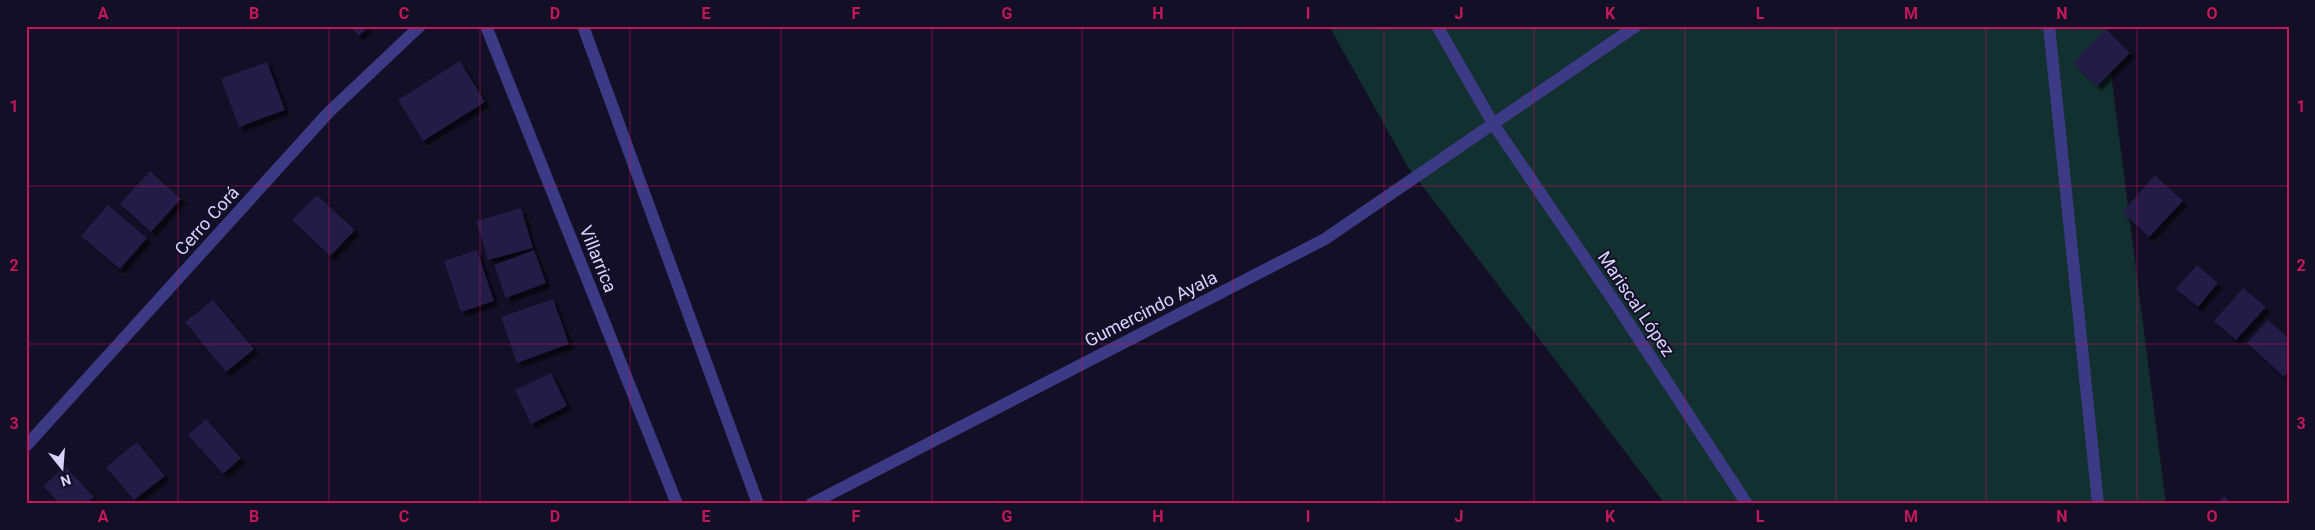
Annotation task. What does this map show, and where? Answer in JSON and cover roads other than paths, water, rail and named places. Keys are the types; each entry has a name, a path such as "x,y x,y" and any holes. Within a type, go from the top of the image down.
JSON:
{"street":[{"name":"Cerro Corá","path":"26,446 329,112 420,26"},
{"name":"Villarrica","path":"486,26 677,504"},
{"path":"583,26 758,504"},
{"name":"Mariscal López","path":"1437,26 1494,125 1616,304 1747,504"},
{"name":"Gumercindo Ayala","path":"811,504 1325,239 1636,26"},
{"path":"2049,26 2098,504"}]}
